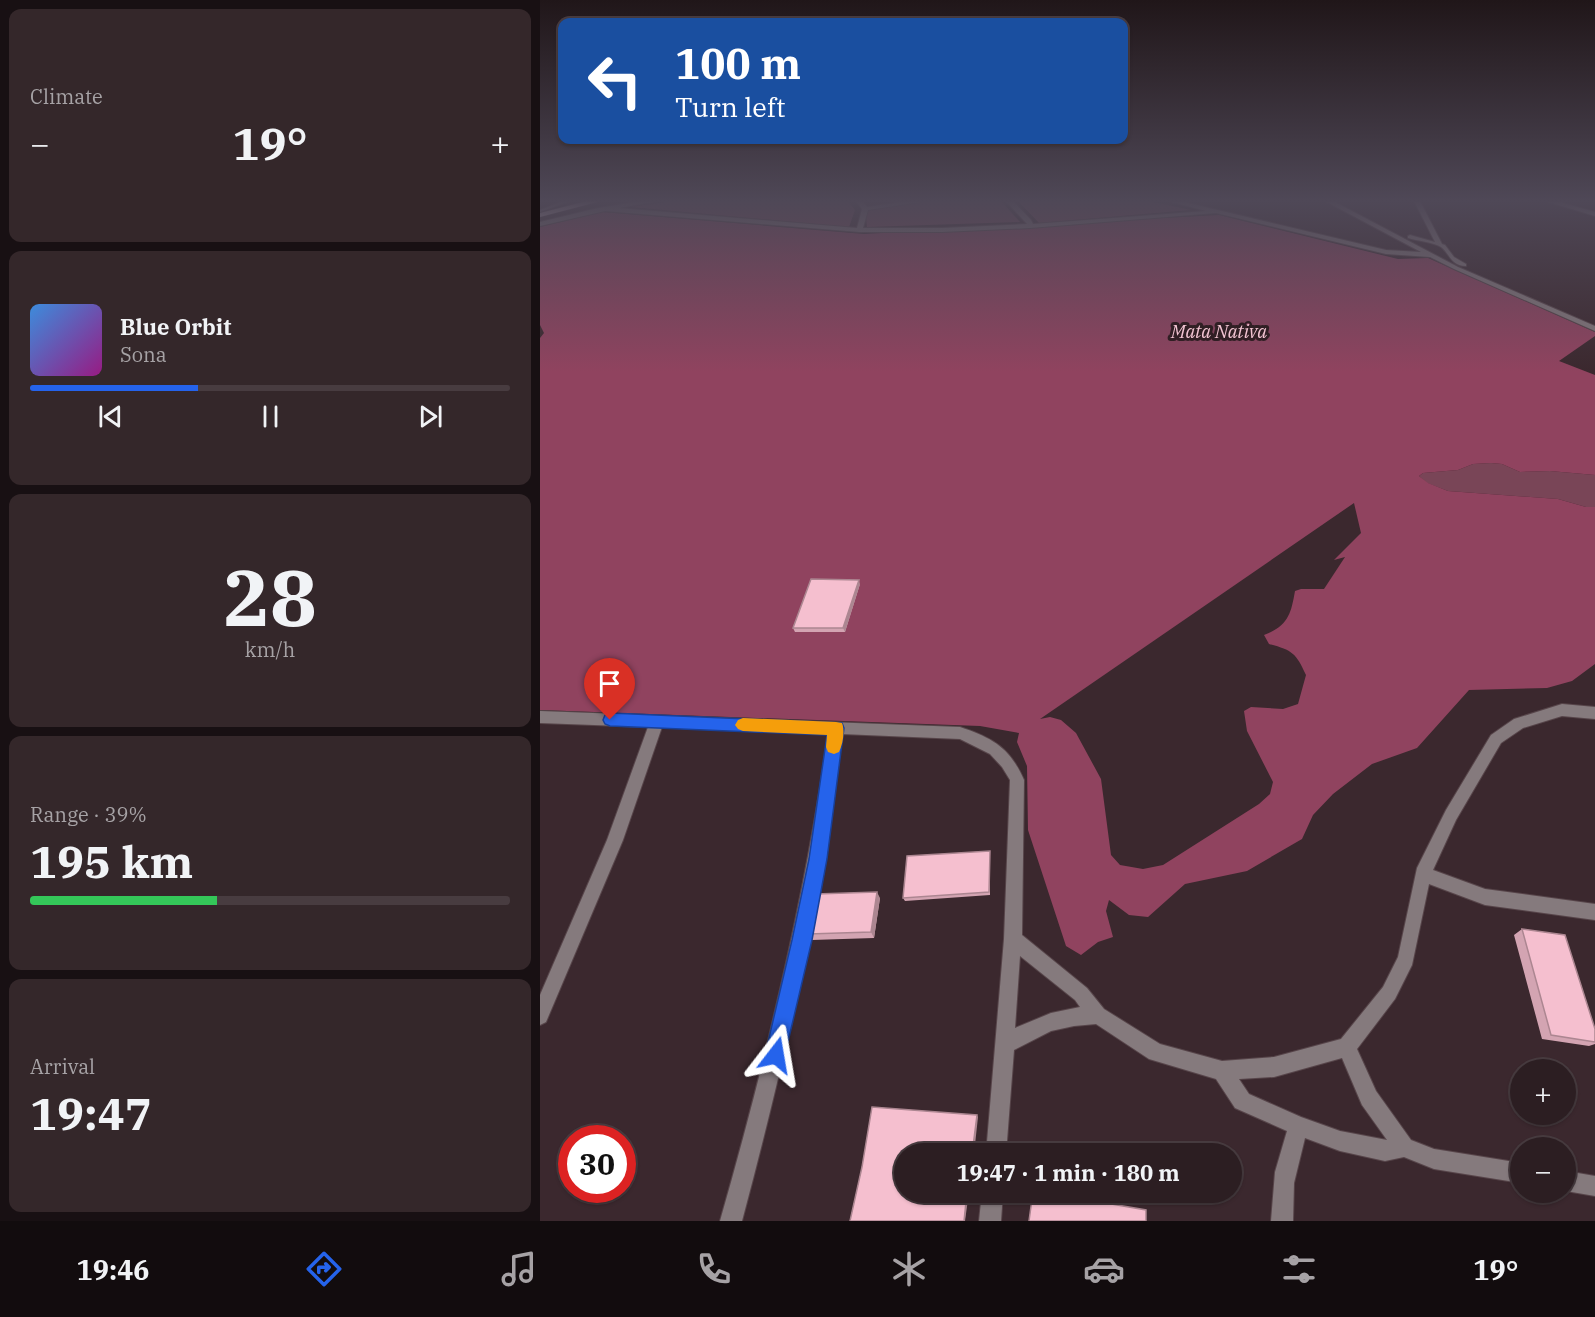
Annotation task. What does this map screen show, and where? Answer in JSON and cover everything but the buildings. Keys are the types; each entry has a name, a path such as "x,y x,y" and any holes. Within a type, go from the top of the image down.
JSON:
{"street":[{"path":"1437,258 1593,324"},
{"path":"1454,258 1466,267 1593,324"},
{"path":"1013,939 1081,994 1098,1015 1126,1035 1156,1052 1222,1071 1274,1067 1347,1047 1389,993 1406,959 1423,874 1451,815 1496,739 1519,723 1562,710 1595,713"},
{"path":"540,717 960,733 981,740 999,751 1013,769 1017,780 1013,939 1007,1043 997,1143"},
{"path":"540,1016 615,840 657,722"},
{"path":"731,1221 781,1035 802,940 820,847 836,728"},
{"path":"1423,874 1485,897 1595,912"},
{"path":"1007,1043 1025,1032 1061,1018 1098,1015"},
{"path":"1347,1047 1369,1098 1404,1147 1434,1159 1510,1171"},
{"path":"1222,1071 1242,1101 1299,1126 1340,1141 1385,1152 1404,1147"},
{"path":"1282,1221 1282,1194 1287,1157 1299,1126"},
{"path":"1576,1183 1595,1186"},
{"path":"990,1221 992,1203"}],"shaded area":[{"path":"1473,464 1502,464 1520,472 1550,471 1595,475 1595,507 1586,507 1558,499 1448,491 1427,483 1419,476 1423,473 1458,470"}],"green space":[{"name":"Mata Nativa","path":"540,258 1428,258 1595,332 1595,336 1559,361 1595,375 1595,475 1550,471 1520,472 1502,464 1491,463 1473,464 1458,470 1423,473 1419,476 1428,483 1448,491 1558,499 1586,507 1595,507 1595,664 1572,681 1547,688 1469,690 1417,748 1372,764 1333,794 1313,815 1302,839 1247,871 1185,884 1148,917 1129,915 1109,900 1106,911 1113,937 1098,942 1081,955 1066,946 1028,830 1027,766 1017,742 1019,733 980,726 540,710 540,338 544,333 540,325","holes":["1354,503 1361,533 1334,560 1345,557 1324,589 1295,591 1287,618 1278,628 1264,635 1269,644 1283,648 1292,654 1306,675 1298,704 1283,709 1251,707 1244,711 1247,731 1273,782 1270,794 1259,804 1163,865 1143,869 1120,865 1111,855 1101,779 1076,733 1061,720 1050,717 1040,719"]}],"slow traffic":[{"path":"743,725 836,728 834,747"}],"route":[{"path":"610,720 836,728 818,859 776,1055"}]}
